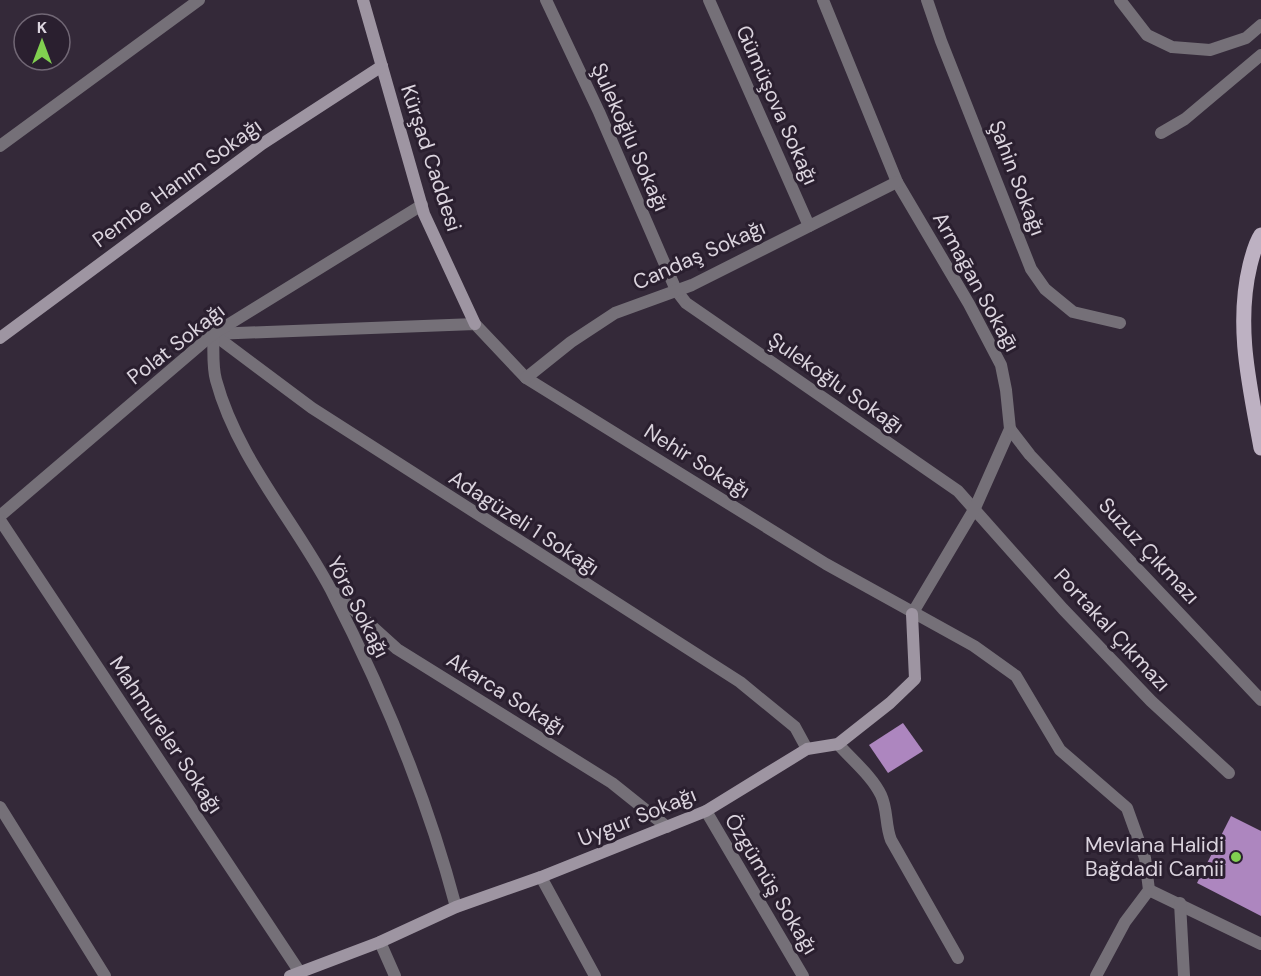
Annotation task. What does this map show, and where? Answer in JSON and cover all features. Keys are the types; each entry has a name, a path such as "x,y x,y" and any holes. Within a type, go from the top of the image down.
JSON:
{"main road":[{"path":"1261,235 1256,242 1246,282 1242,314 1245,358 1261,448"}],"street":[{"path":"0,146 199,0"},
{"name":"Kürşad Caddesi","path":"363,0 422,205 475,324"},
{"name":"Şulekoğlu Sokağı","path":"546,0 599,111 675,290"},
{"name":"Gümüşova Sokağı","path":"709,0 809,226"},
{"name":"Armaḡan Sokaḡı","path":"823,0 897,182 969,304 1001,365 1010,429"},
{"name":"Şahin Sokağı","path":"927,0 940,41 1030,269 1045,289 1073,312 1120,323"},
{"path":"1120,0 1147,35 1172,47 1210,50 1246,38 1261,25"},
{"path":"1161,133 1185,119 1261,55"},
{"name":"Pembe Hanım Sokağı","path":"0,338 262,144 382,66"},
{"name":"Candaş Sokağı","path":"526,378 572,342 608,318 692,285 897,182"},
{"name":"Polat Sokağı","path":"0,518 213,334 422,205"},
{"name":"Şulekoğlu Sokaḡı","path":"675,290 686,303 958,490 975,508"},
{"path":"213,334 475,324"},
{"name":"Nehir Sokağı","path":"475,324 526,378 912,614 974,646 1016,676 1060,750 1127,808 1145,858 1149,890"},
{"name":"Yöre Sokağı","path":"213,334 216,379 245,451 330,589 390,713 428,815 456,907"},
{"name":"Adagüzeli 1 Sokaḡı","path":"213,334 312,408 740,682 795,727 807,749"},
{"path":"912,614 975,508 1010,429"},
{"name":"Suzuz Çıkmazı","path":"1010,429 1030,454 1261,699"},
{"name":"Portakal Çıkmazı","path":"975,508 1063,609 1135,684 1229,773"},
{"name":"Mahmureler Sokağı","path":"0,518 295,974"},
{"name":"Akarca Sokağı","path":"330,589 397,650 612,783 667,827"},
{"name":"Uygur Sokağı","path":"295,974 380,942 456,907 541,877 705,811 807,749 838,744 890,703 915,679 912,614"},
{"path":"838,744 880,794 886,811 885,825 891,840 958,958"},
{"path":"0,807 105,976"},
{"name":"Özgümüş Sokağı","path":"705,811 803,976"},
{"path":"541,877 595,976"},
{"path":"1096,976 1125,922 1149,890 1261,944"},
{"path":"1180,903 1184,976"},
{"path":"380,942 395,976"}],"building":[{"path":"903,723 923,751 888,773 869,745"},
{"name":"Mevlana Halidi Bağdadi Camii","path":"1231,816 1261,831 1261,916 1197,883"}],"place":[{"name":"Mevlana Halidi Bağdadi Camii","path":"1236,857"}]}
